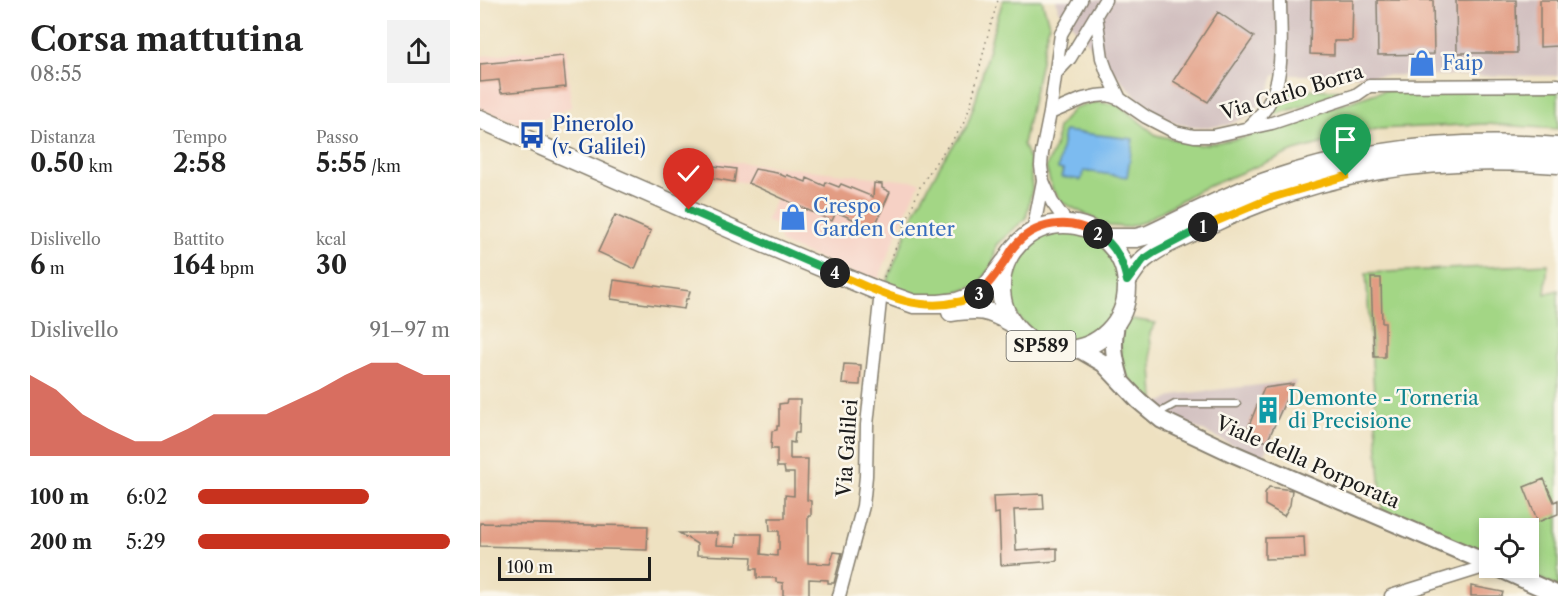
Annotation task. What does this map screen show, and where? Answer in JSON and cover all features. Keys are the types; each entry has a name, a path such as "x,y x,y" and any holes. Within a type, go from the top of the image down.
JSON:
{"main road":[{"name":"SP589","path":"480,119 758,241 910,312 925,314 970,309 983,310 1012,323"},
{"name":"SP589","path":"480,129 750,247 879,296 914,304 957,302 979,294 1017,244 1033,231 1049,225 1067,223 1087,227 1105,238 1116,250 1124,265 1127,296 1123,310 1116,324 1106,335 1093,343 1079,348 1060,350 1042,346 1025,337 1012,323 1004,308 1000,292 1001,275 1005,262"},
{"name":"SP589","path":"1105,238 1136,238 1149,235 1226,198 1264,183 1303,170 1391,150 1498,144 1558,147"},
{"path":"1127,281 1143,260 1178,239 1261,202 1310,185 1393,167 1438,162 1491,160 1558,164"}],"street":[{"path":"1067,223 1052,202 1043,181 1041,166 1061,34 1081,0"},
{"path":"1248,128 1263,112 1278,81 1280,0"},
{"path":"1055,74 1070,58 1102,1"},
{"name":"Via Carlo Borra","path":"1096,15 1102,58 1120,99 1146,117 1175,132 1194,136 1213,136 1272,123 1356,95 1368,86 1558,85"},
{"path":"1050,114 1083,99 1096,96 1120,99"},
{"path":"1033,231 1043,181"},
{"name":"Via Galilei","path":"839,596 863,506 867,425 879,296"},
{"path":"1116,324 1113,355 1121,381"},
{"name":"Viale della Porporata","path":"1079,348 1103,363 1138,400 1162,420 1234,454 1479,560"},
{"path":"1391,596 1479,568"},
{"path":"1520,578 1558,595"}],"lane":[{"path":"1156,415 1175,404 1237,404"}],"path":[{"path":"879,296 920,187 962,127 970,107 998,0"}],"shaded area":[{"path":"1056,0 1558,0 1558,76 1274,75 1268,95 1251,115 1228,125 1201,128 1177,124 1138,99 1058,9"},
{"path":"566,47 571,107 527,127 480,109 480,56"},
{"path":"715,160 920,182 877,283 781,243 776,225 766,221 777,196 748,183 712,178"},
{"path":"1296,381 1263,459 1194,427 1154,405 1179,394"}],"green space":[{"path":"1003,0 1042,0 1049,24 1023,144 1030,162 1032,189 1026,218 996,245 993,263 979,285 942,298 905,298 884,289 916,209 943,160 966,128"},
{"path":"1282,89 1344,90 1313,103 1270,116 1268,111"},
{"path":"1558,89 1558,129 1486,124 1377,129 1294,151 1197,191 1143,222 1127,227 1109,226 1063,203 1052,189 1046,167 1055,147 1058,127 1074,108 1097,102 1119,105 1156,135 1200,145 1243,138 1385,90"},
{"path":"1064,231 1085,235 1103,247 1115,265 1119,286 1115,307 1103,325 1085,337 1064,341 1043,337 1025,325 1013,307 1009,286 1013,265 1025,247 1043,235"},
{"path":"1548,264 1545,294 1558,290 1558,587 1538,578 1539,518 1479,518 1479,553 1382,510 1366,273"},
{"path":"1132,319 1156,323 1150,333 1154,399 1141,394 1121,369 1120,327"}],"water":[{"path":"1064,131 1133,139 1127,177 1084,171 1081,180 1061,177 1063,170 1058,169"}],"building":[{"path":"1311,0 1353,0 1352,41 1334,41 1334,55 1310,54"},
{"path":"1377,0 1433,0 1434,54 1378,55"},
{"path":"1456,0 1516,0 1517,53 1457,53"},
{"path":"1540,0 1558,0 1558,46 1540,47"},
{"path":"1218,12 1254,37 1208,102 1173,81"},
{"path":"563,56 566,87 501,93 499,80 480,82 480,64"},
{"path":"714,166 736,169 734,182 712,178"},
{"path":"755,169 786,177 787,175 806,182 807,178 825,186 826,182 839,187 841,184 873,197 874,183 882,184 882,188 890,192 874,228 836,212 832,221 748,183"},
{"path":"615,215 651,231 635,269 598,252"},
{"path":"1371,278 1381,278 1385,357 1374,357"},
{"path":"614,280 690,291 684,309 611,299"},
{"path":"844,364 861,365 860,385 842,384"},
{"name":"Demonte - Torneria di Precisione","path":"1293,384 1267,442 1246,433 1264,388"},
{"path":"787,400 800,400 799,433 795,433 794,443 790,442 790,459 808,459 807,500 811,501 811,516 808,516 808,563 830,564 834,552 842,553 834,583 828,583 828,580 809,579 809,596 783,596 783,583 776,582 776,578 757,578 757,569 751,569 752,557 697,555 697,544 679,533 717,533 716,545 736,546 737,534 762,534 761,554 777,556 779,531 770,531 769,518 785,518 785,495 794,496 794,473 785,473 784,467 777,467 777,449 771,449 772,431 777,430 779,426 779,404 786,403"},
{"path":"1544,479 1554,502 1558,500 1558,514 1539,522 1524,487"},
{"path":"1269,487 1292,490 1290,505 1284,516 1265,505 1265,493"},
{"path":"1043,494 1044,509 1014,510 1016,551 1057,548 1057,561 1001,565 999,513 994,514 993,496"},
{"path":"480,523 648,526 647,550 480,546"},
{"path":"1304,537 1305,558 1265,559 1265,538"},
{"path":"1471,586 1503,592 1502,596 1471,596"}],"place":[{"name":"Faip","path":"1422,63"},
{"name":"Pinerolo (v. Galilei)","path":"532,135"},
{"name":"Crespo Garden Center","path":"793,217"},
{"name":"Demonte - Torneria di Precisione","path":"1268,410"}],"route":[{"path":"689,210 899,300 914,304 939,304 957,302 979,294 1022,239 1033,231 1049,225 1067,223 1087,227 1105,238 1116,250 1124,265 1127,281 1143,260 1178,239 1271,198 1346,176"}]}
